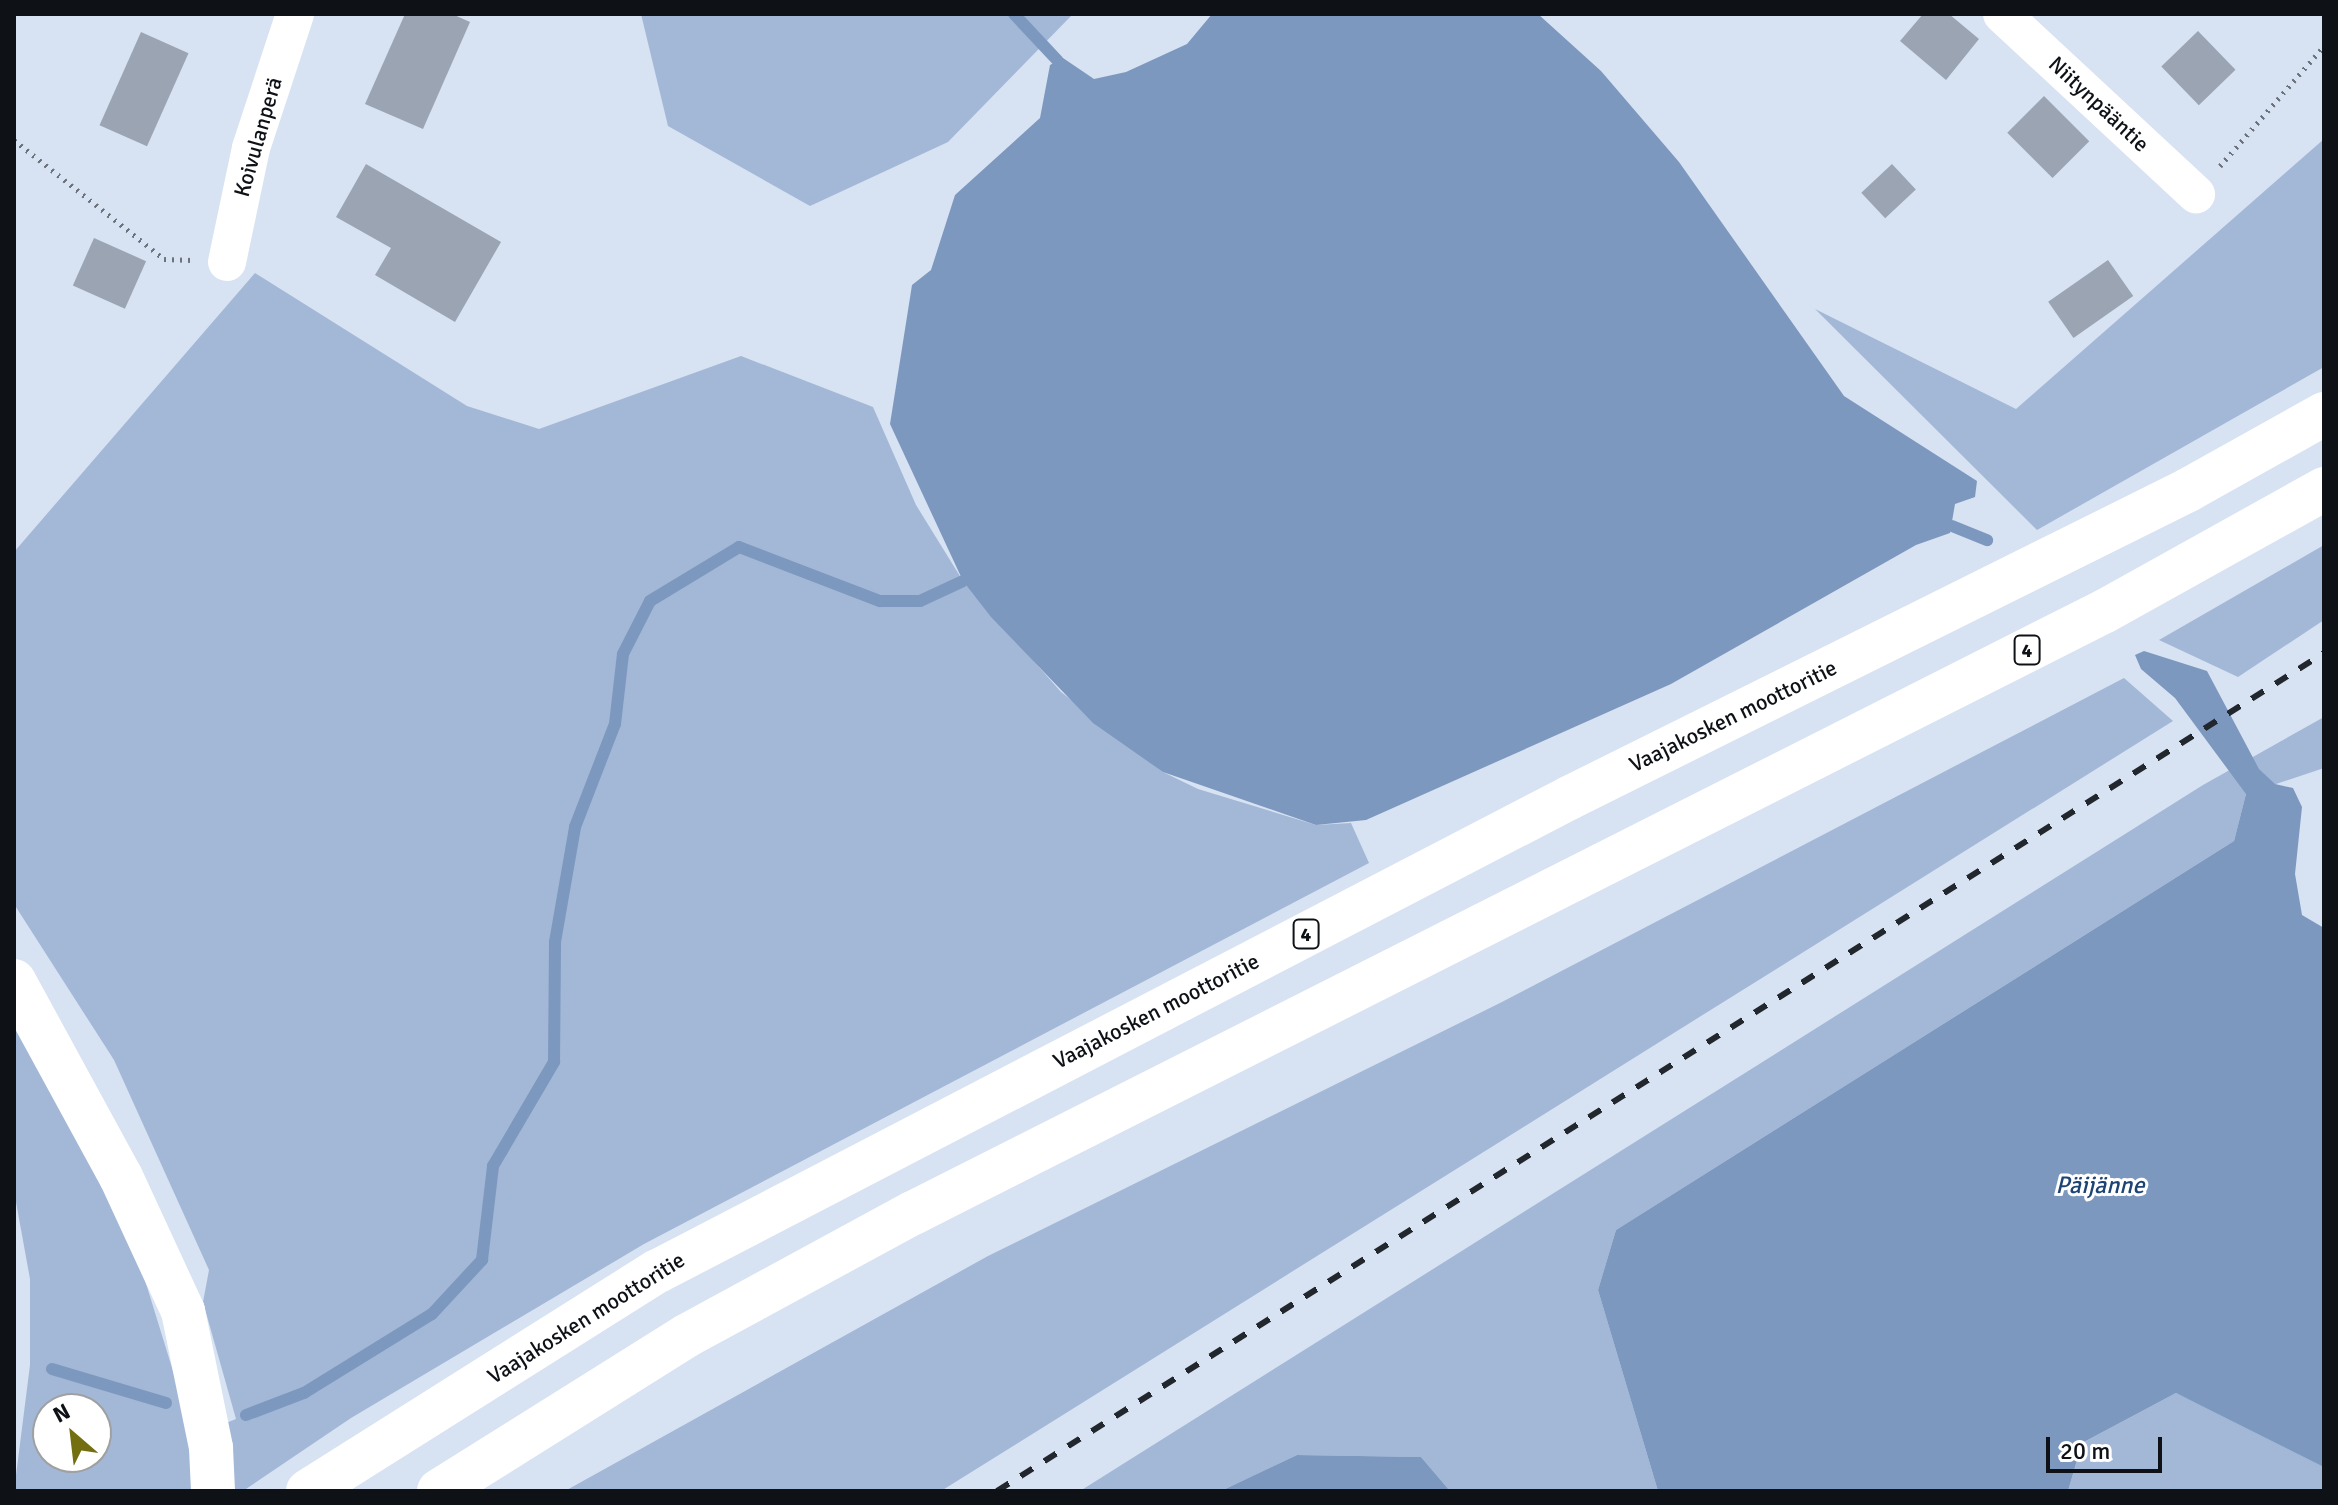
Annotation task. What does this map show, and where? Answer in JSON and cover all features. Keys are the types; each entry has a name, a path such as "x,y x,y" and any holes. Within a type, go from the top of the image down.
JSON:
{"highway":[{"name":"Vaajakosken moottoritie","path":"308,1491 658,1271 1569,798 2188,490 2324,414"},
{"name":"4","path":"439,1491 686,1336 913,1213 2105,611 2324,489"},
{"path":"14,981 121,1177 183,1311 194,1356 213,1491"}],"street":[{"name":"Koivulanperä","path":"227,262 251,148 295,14"},
{"name":"Niitynpääntie","path":"2002,14 2196,194"}],"path":[{"path":"2196,194 2324,46"},
{"path":"14,140 164,259 227,262"}],"shaded area":[{"path":"641,14 1073,14 948,142 810,206 668,126"},
{"path":"2324,139 2324,367 2037,530 1815,309 2016,409"},
{"path":"255,273 467,406 539,429 741,356 873,407 916,505 963,581 1061,692 1163,772 1198,789 1316,825 1351,823 1369,863 644,1244 351,1418 243,1491 14,1491 30,1365 30,1279 14,1191 14,1018 136,1251 193,1436 236,1419 203,1302 209,1270 114,1060 14,904 14,552"},
{"path":"2324,545 2324,620 2238,677 2159,640"},
{"path":"2124,678 2173,721 941,1491 565,1491 988,1256 1500,1003"},
{"path":"2324,717 2324,768 2246,794 2234,841 1616,1230 1598,1290 1658,1491 1450,1491 1421,1457 1297,1455 1221,1491 1080,1491 2203,785"},
{"path":"2176,1393 2311,1456 2324,1467 2324,1491 2068,1491 2082,1443"}],"water":[{"path":"1212,14 1538,14 1601,71 1679,162 1844,396 1977,481 1975,497 1955,504 1950,533 1916,545 1671,684 1366,820 1316,825 1163,772 1093,723 991,617 963,581 890,424 912,285 931,270 955,195 1040,118 1050,65 1063,58 1094,79 1126,72 1187,44"},
{"name":"Päijänne","path":"2144,651 2207,671 2259,769 2275,784 2293,788 2302,807 2295,874 2302,915 2324,928 2324,1467 2176,1393 2082,1443 2068,1491 1658,1491 1598,1290 1616,1230 2234,841 2246,794 2175,698 2141,669 2135,655"},
{"path":"1297,1455 1421,1457 1450,1491 1221,1491"}],"building":[{"path":"405,14 452,14 470,22 423,129 365,104"},
{"path":"1923,14 1949,14 1979,39 1946,80 1900,41"},
{"path":"2198,31 2236,70 2199,105 2161,66"},
{"path":"141,32 189,53 147,146 100,125"},
{"path":"2044,96 2089,141 2052,178 2007,133"},
{"path":"366,164 501,242 455,322 375,275 391,248 336,217"},
{"path":"1892,164 1916,190 1885,218 1861,193"},
{"path":"94,238 146,261 125,309 73,286"},
{"path":"2108,260 2133,296 2073,338 2048,302"}],"waterway":[{"path":"1014,14 1058,61"},
{"path":"1952,526 1987,540"},
{"path":"246,1415 304,1393 432,1314 482,1260 493,1166 554,1062 555,942 575,827 615,724 623,654 650,601 739,547 880,601 920,601 963,581"},
{"path":"52,1369 166,1403"}],"railway":[{"path":"997,1491 2324,653"}]}
